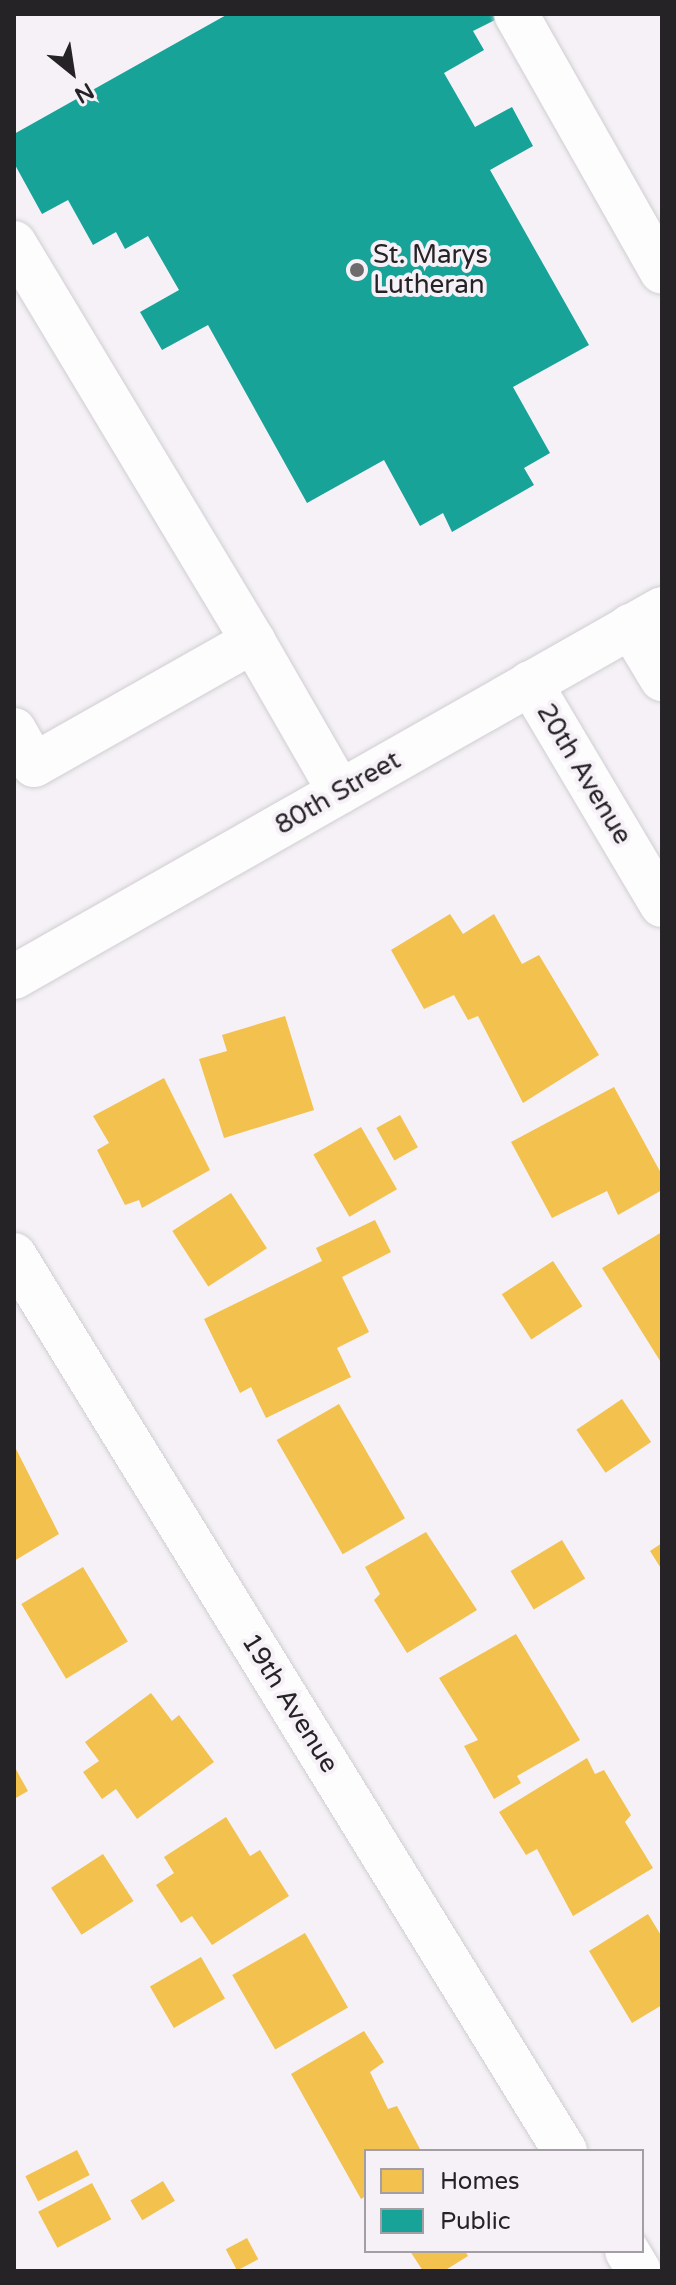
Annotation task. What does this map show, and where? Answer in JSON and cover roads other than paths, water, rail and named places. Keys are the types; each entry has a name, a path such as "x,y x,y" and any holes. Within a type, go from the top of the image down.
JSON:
{"street":[{"path":"516,14 662,272"},
{"path":"14,243 340,792"},
{"path":"646,617 662,679"},
{"name":"80th Street","path":"14,977 646,617"},
{"path":"24,747 253,641"},
{"name":"20th Avenue","path":"530,683 662,905"},
{"name":"19th Avenue","path":"14,1255 564,2149"},
{"path":"628,2253 639,2271"}],"place":[{"name":"St. Marys Lutheran","path":"357,270"}]}
